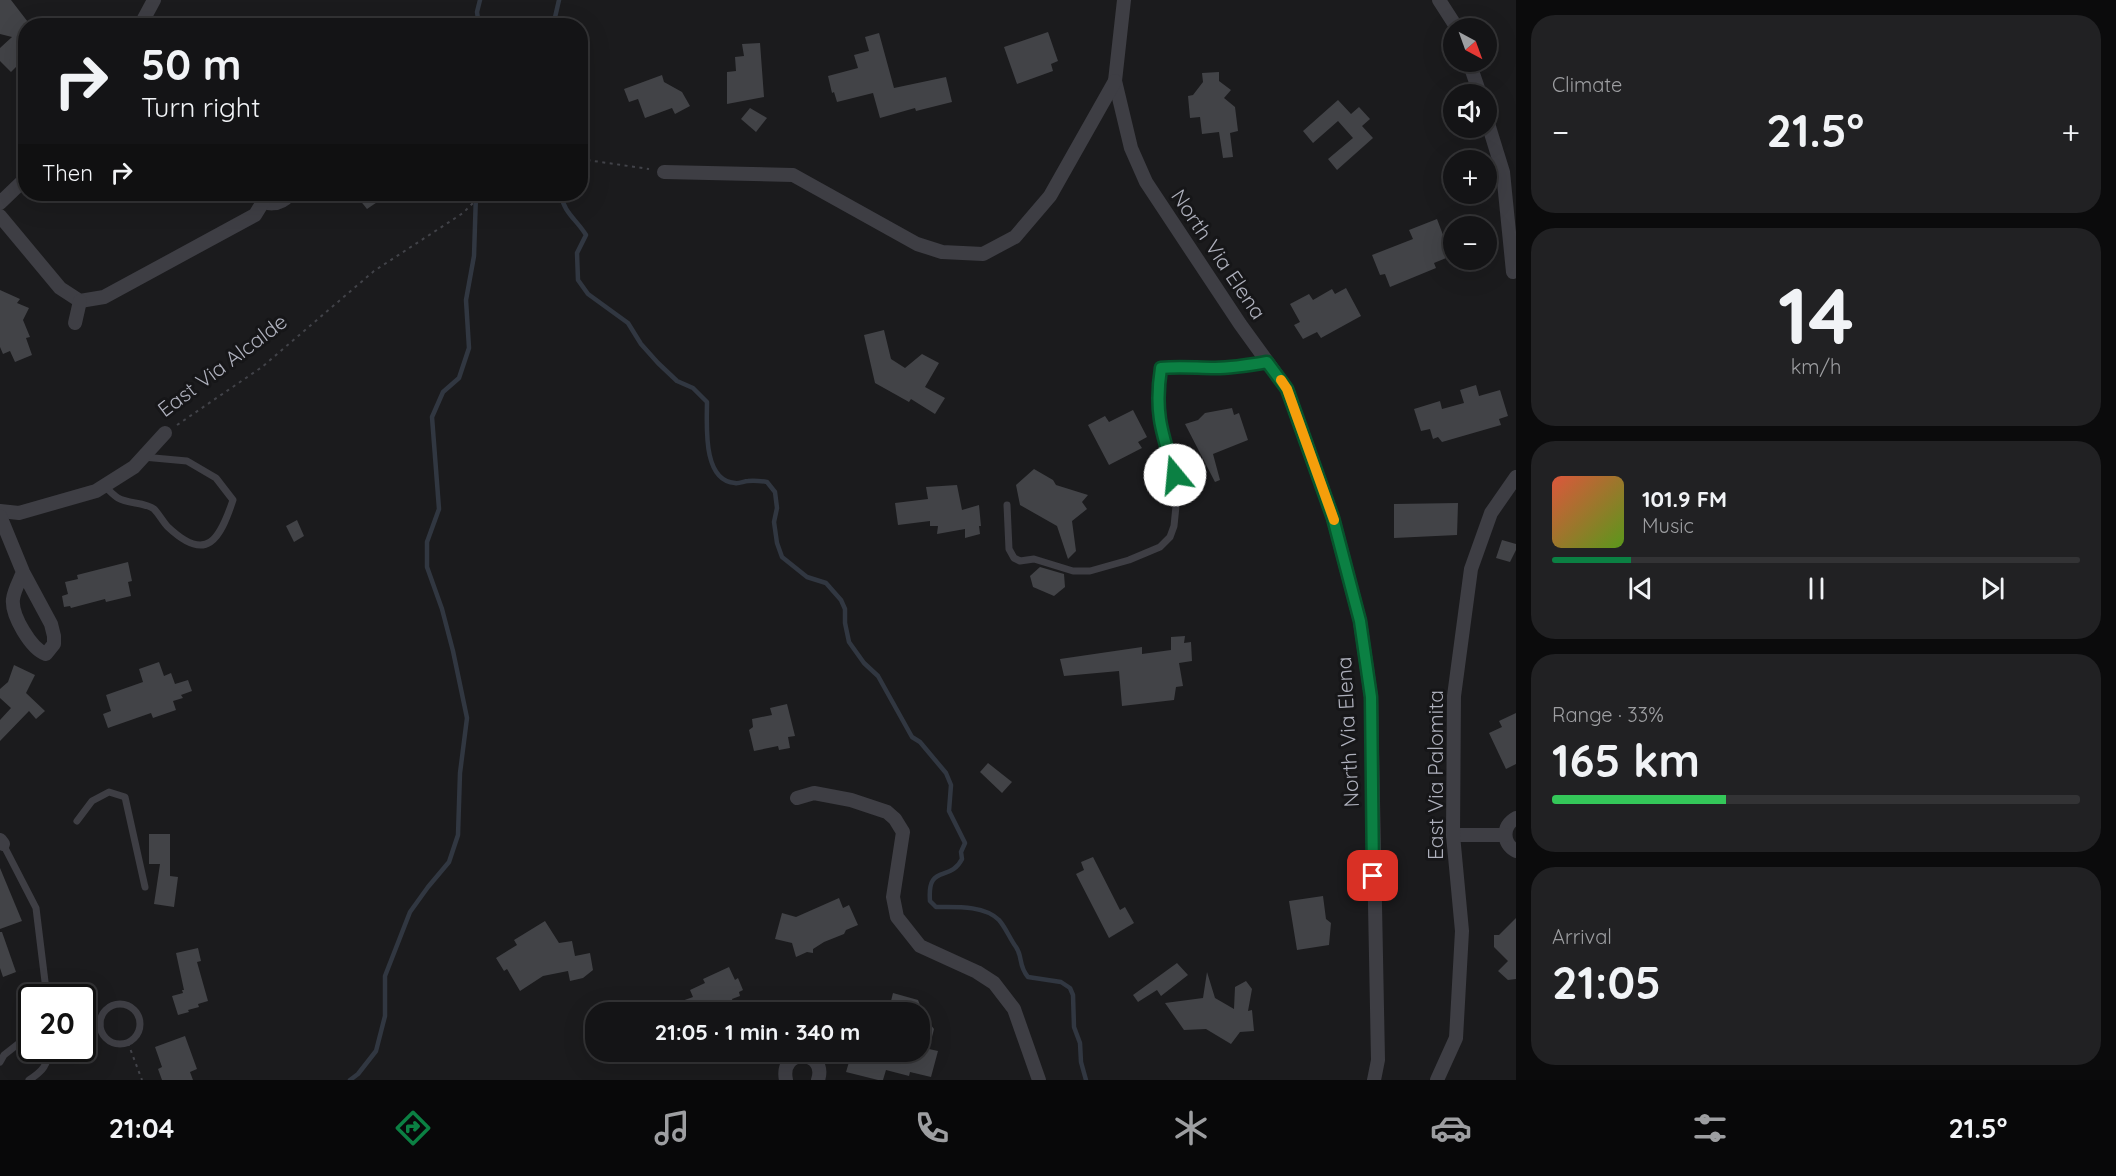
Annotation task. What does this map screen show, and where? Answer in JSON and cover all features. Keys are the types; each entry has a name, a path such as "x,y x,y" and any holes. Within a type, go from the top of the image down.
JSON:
{"street":[{"path":"144,18 154,0"},
{"path":"664,172 794,175 917,244 942,252 982,254 1015,237 1050,196 1115,81 1124,0"},
{"path":"1439,0 1451,18"},
{"name":"North Via Elena","path":"1115,81 1131,148 1146,182 1287,389 1333,518 1360,621 1371,697 1378,1060 1374,1080"},
{"path":"1492,138 1503,172 1513,272"},
{"path":"0,203 18,186"},
{"path":"0,216 60,288 80,301 104,297 255,214 258,201"},
{"path":"75,322 80,301"},
{"name":"East Via Alcalde","path":"0,511 19,513 96,491 134,467 165,433"},
{"name":"East Via Palomita","path":"1437,1080 1456,1038 1462,931 1454,835 1454,696 1471,569 1491,513 1516,477"},
{"path":"0,516 23,572 51,624 54,644 46,654 36,649 26,637 14,608 13,599 23,572"},
{"path":"797,798 814,794 851,800 887,812 895,819 903,832 893,897 897,917 920,946 977,972 994,983 1014,1009 1039,1080"},
{"path":"1516,819 1509,824 1505,835 1509,846 1516,851"},
{"path":"1454,835 1505,835"},
{"path":"786,1080 788,1064 802,1056 817,1064 818,1080"}],"lane":[{"path":"1007,505 1009,549 1014,558 1020,561 1034,559 1073,571 1090,571 1160,548 1170,537 1174,526 1176,506 1175,475 1160,427 1157,405 1161,368 1185,366 1214,368 1267,362"},
{"path":"104,486 119,499 153,508 166,526 186,543 203,545 214,541 225,523 233,500 216,478 187,461 143,457"},
{"path":"77,821 92,801 110,792 125,797 145,887"},
{"path":"1,842 36,908 45,984"},
{"path":"119,1003 130,1006 139,1015 141,1028 134,1039 128,1043 109,1041 104,1036 100,1024 104,1012 119,1003"},
{"path":"96,1024 100,1024"},
{"path":"0,1062 4,1054 18,1043"},
{"path":"29,1080 40,1074 48,1062"}],"path":[{"path":"588,160 664,172"},
{"name":"East Via Alcalde","path":"165,433 262,367 374,271 463,213 475,201"},
{"path":"128,1043 142,1080"}],"building":[{"path":"0,0 11,0 25,18 18,18 18,56 16,58 18,65 11,72 0,61 0,48 12,37 0,34"},
{"path":"1048,32 1058,61 1051,64 1053,71 1017,84 1004,47"},
{"path":"879,33 894,88 946,77 952,102 916,111 915,108 880,118 873,93 837,102 828,76 858,68 854,55 869,51 865,37"},
{"path":"760,43 764,97 727,104 727,72 736,71 735,57 744,56 742,44"},
{"path":"1219,72 1219,81 1231,90 1224,98 1235,107 1238,131 1230,133 1233,157 1223,158 1219,132 1202,134 1200,117 1190,118 1188,96 1193,95 1203,82 1202,73"},
{"path":"662,75 664,82 682,92 690,106 675,114 672,108 645,118 638,99 629,102 624,89"},
{"path":"1338,100 1351,114 1359,107 1370,119 1362,126 1373,138 1337,170 1328,159 1353,138 1338,121 1313,143 1303,131"},
{"path":"750,108 767,118 756,132 741,119"},
{"path":"361,201 379,201 367,209"},
{"path":"1437,219 1443,235 1443,259 1434,263 1436,268 1390,287 1385,274 1380,275 1372,255 1413,239 1409,230"},
{"path":"1346,288 1361,316 1321,338 1317,332 1303,339 1294,325 1300,322 1290,304 1309,294 1313,300 1332,289 1335,294"},
{"path":"0,290 20,299 17,303 29,308 23,320 30,337 26,338 32,355 15,362 10,351 3,354 0,347"},
{"path":"884,330 891,359 905,368 922,354 939,363 925,387 945,398 935,414 911,399 909,402 875,383 864,335"},
{"path":"1476,385 1479,396 1500,390 1508,416 1499,419 1501,425 1442,442 1438,437 1433,439 1430,429 1421,431 1414,409 1440,401 1442,409 1464,403 1460,390"},
{"path":"1232,408 1234,415 1239,413 1248,440 1213,454 1220,480 1215,482 1185,424 1198,420 1205,413"},
{"path":"1133,410 1147,437 1138,442 1142,448 1109,465 1088,425 1105,416 1109,422"},
{"path":"1034,469 1053,480 1056,485 1088,495 1082,502 1087,509 1072,521 1076,551 1068,559 1057,526 1020,505 1016,485"},
{"path":"957,485 962,510 979,505 980,534 965,538 965,529 937,534 938,526 930,526 930,521 898,525 895,503 928,499 926,487"},
{"path":"1458,503 1457,535 1394,538 1394,504"},
{"path":"297,520 304,536 294,542 286,526"},
{"path":"1502,540 1516,544 1516,550 1510,562 1496,558"},
{"path":"128,562 132,581 128,582 131,596 106,602 105,599 71,608 70,606 64,607 62,596 68,594 65,582 78,579 77,575"},
{"path":"1040,567 1064,574 1065,587 1054,596 1033,587 1030,576"},
{"path":"1185,636 1184,643 1191,642 1192,661 1179,663 1183,686 1176,687 1174,700 1122,706 1119,671 1064,676 1060,659 1142,647 1142,654 1171,650 1171,637"},
{"path":"159,662 164,676 171,673 175,684 188,680 192,691 181,695 183,698 173,701 176,710 153,718 151,713 108,728 103,714 111,711 106,695 143,682 139,669"},
{"path":"14,665 35,675 26,693 45,711 36,719 29,711 0,741 0,720 11,708 0,698 0,689 8,682"},
{"path":"787,704 795,736 788,737 790,748 779,750 778,746 754,751 749,730 753,727 752,719 772,715 770,708"},
{"path":"1516,713 1516,764 1506,769 1489,733 1502,727 1499,721"},
{"path":"988,763 1012,782 1002,793 980,772"},
{"path":"149,834 170,834 170,876 178,877 174,907 154,904 160,864 149,864"},
{"path":"1093,857 1120,910 1125,907 1134,923 1109,938 1076,874 1084,870 1081,862"},
{"path":"0,868 22,921 0,929"},
{"path":"1323,896 1326,919 1331,923 1329,945 1297,950 1289,901"},
{"path":"839,898 843,908 849,905 858,925 824,942 813,949 813,953 807,952 796,957 792,943 775,939 782,913 796,917"},
{"path":"1516,918 1516,979 1508,980 1498,971 1508,961 1494,947 1494,935 1499,935"},
{"path":"545,921 559,943 572,941 575,956 590,953 593,970 583,978 570,981 568,971 543,976 520,991 507,969 504,971 496,958 517,945 514,940"},
{"path":"0,932 2,932 16,972 3,977 0,968"},
{"path":"198,948 201,961 197,962 208,1001 198,1004 199,1007 188,1010 189,1012 178,1015 172,996 183,993 182,990 184,990 176,953"},
{"path":"1177,963 1188,975 1161,996 1157,990 1138,1002 1133,995"},
{"path":"729,967 735,980 738,978 743,990 739,992 740,996 732,999 733,1002 679,1002 693,997 690,990 705,983 703,979"},
{"path":"1207,972 1215,998 1234,1009 1235,987 1246,981 1252,989 1248,1011 1252,1010 1254,1031 1240,1032 1231,1044 1206,1029 1184,1030 1165,1003 1203,998"},
{"path":"893,993 919,1002 891,1002"},
{"path":"930,1024 934,1029 930,1045"},
{"path":"185,1036 197,1069 190,1072 193,1080 162,1080 158,1069 162,1067 155,1047"},
{"path":"930,1049 938,1051 931,1077 910,1072 909,1076 886,1070 883,1080 878,1080 846,1072 849,1062 930,1062"}],"waterway":[{"path":"478,18 480,0"},
{"path":"555,18 559,0"},
{"path":"350,1080 358,1074 376,1051 385,1016 385,976 410,912 449,862 458,835 460,773 467,718 442,609 427,567 427,542 439,509 432,417 443,392 459,378 469,348 466,300 474,256 476,201"},
{"path":"562,201 567,211 586,235 577,253 578,280 588,294 628,323 641,344 677,381 693,388 707,402 707,437 712,462 717,473 724,480 735,483 767,482 775,492 777,508 774,522 782,557 807,577 826,583 841,600 845,609 849,642 864,663 878,676 912,737 920,742 946,773 951,785 949,811 965,843 961,852 962,859 957,866 936,877 932,882 930,901 936,907 977,909 993,915 999,920 1018,951 1028,977 1061,982 1070,988 1073,995 1074,1027 1080,1043 1081,1062 1086,1080"}],"slow traffic":[{"path":"1281,380 1287,389 1334,520"}],"route":[{"path":"1175,475 1160,427 1157,405 1161,368 1185,366 1214,368 1267,362 1287,389 1333,518 1360,621 1371,697 1373,876"}]}
